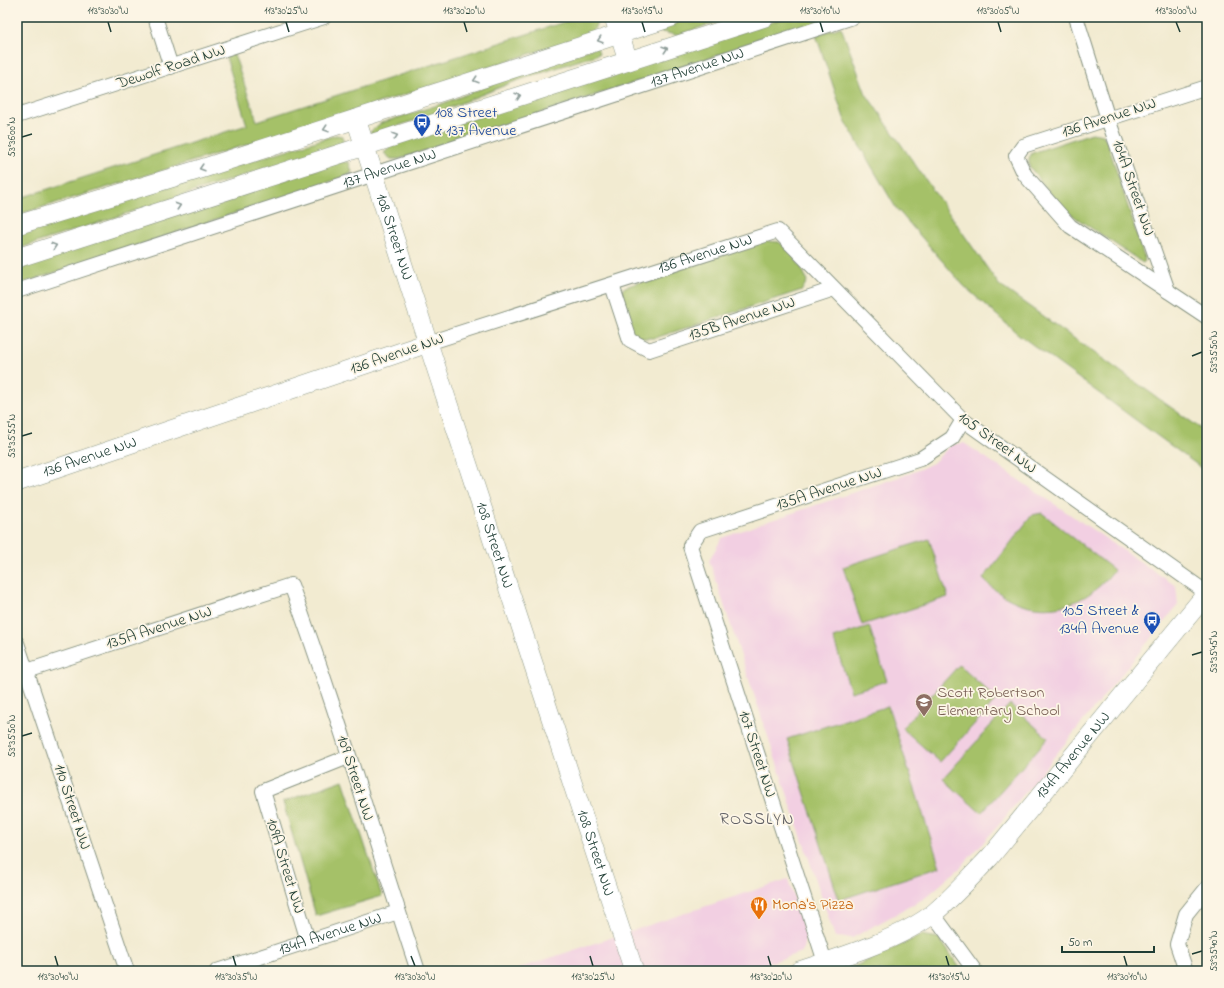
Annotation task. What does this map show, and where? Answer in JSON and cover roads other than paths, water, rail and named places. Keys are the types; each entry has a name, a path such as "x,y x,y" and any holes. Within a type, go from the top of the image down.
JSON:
{"street":[{"path":"155,17 171,67"},
{"name":"Dewolf Road NW","path":"17,116 324,17"},
{"path":"17,225 356,119 626,24 672,17"},
{"name":"137 Avenue NW","path":"17,258 765,17"},
{"name":"137 Avenue NW","path":"17,291 853,17"},
{"name":"104A Street NW","path":"1076,17 1108,119 1168,291"},
{"path":"626,24 637,58"},
{"name":"136 Avenue NW","path":"1168,291 1070,226 1025,175 1016,156 1023,146 1207,87"},
{"name":"108 Street NW","path":"356,119 634,971"},
{"name":"136 Avenue NW","path":"17,482 428,343 778,231"},
{"name":"105 Street NW","path":"778,231 963,420 1207,593"},
{"name":"135B Avenue NW","path":"612,285 630,340 649,350 834,289"},
{"path":"1168,291 1207,317"},
{"name":"135A Avenue NW","path":"690,546 700,530 920,459 952,438 963,420"},
{"name":"107 Street NW","path":"690,546 825,962"},
{"name":"135A Avenue NW","path":"27,671 291,585"},
{"name":"109 Street NW","path":"291,585 322,668 348,757 418,971"},
{"name":"134A Avenue NW","path":"799,971 898,934 933,914 990,857 1207,593"},
{"name":"110 Street NW","path":"17,643 127,971"},
{"name":"109A Street NW","path":"308,941 262,791 348,757"},
{"path":"1186,971 1177,944 1186,914 1207,888"},
{"name":"134A Avenue NW","path":"217,971 398,912"},
{"path":"933,914 975,971"}],"place":[{"name":"108 Street & 137 Avenue","path":"422,137"},
{"name":"105 Street & 134A Avenue","path":"1152,635"},
{"name":"Scott Robertson Elementary School","path":"924,717"},
{"name":"Mona's Pizza","path":"759,920"}],"district":[{"name":"ROSSLYN","path":"757,819"}]}
